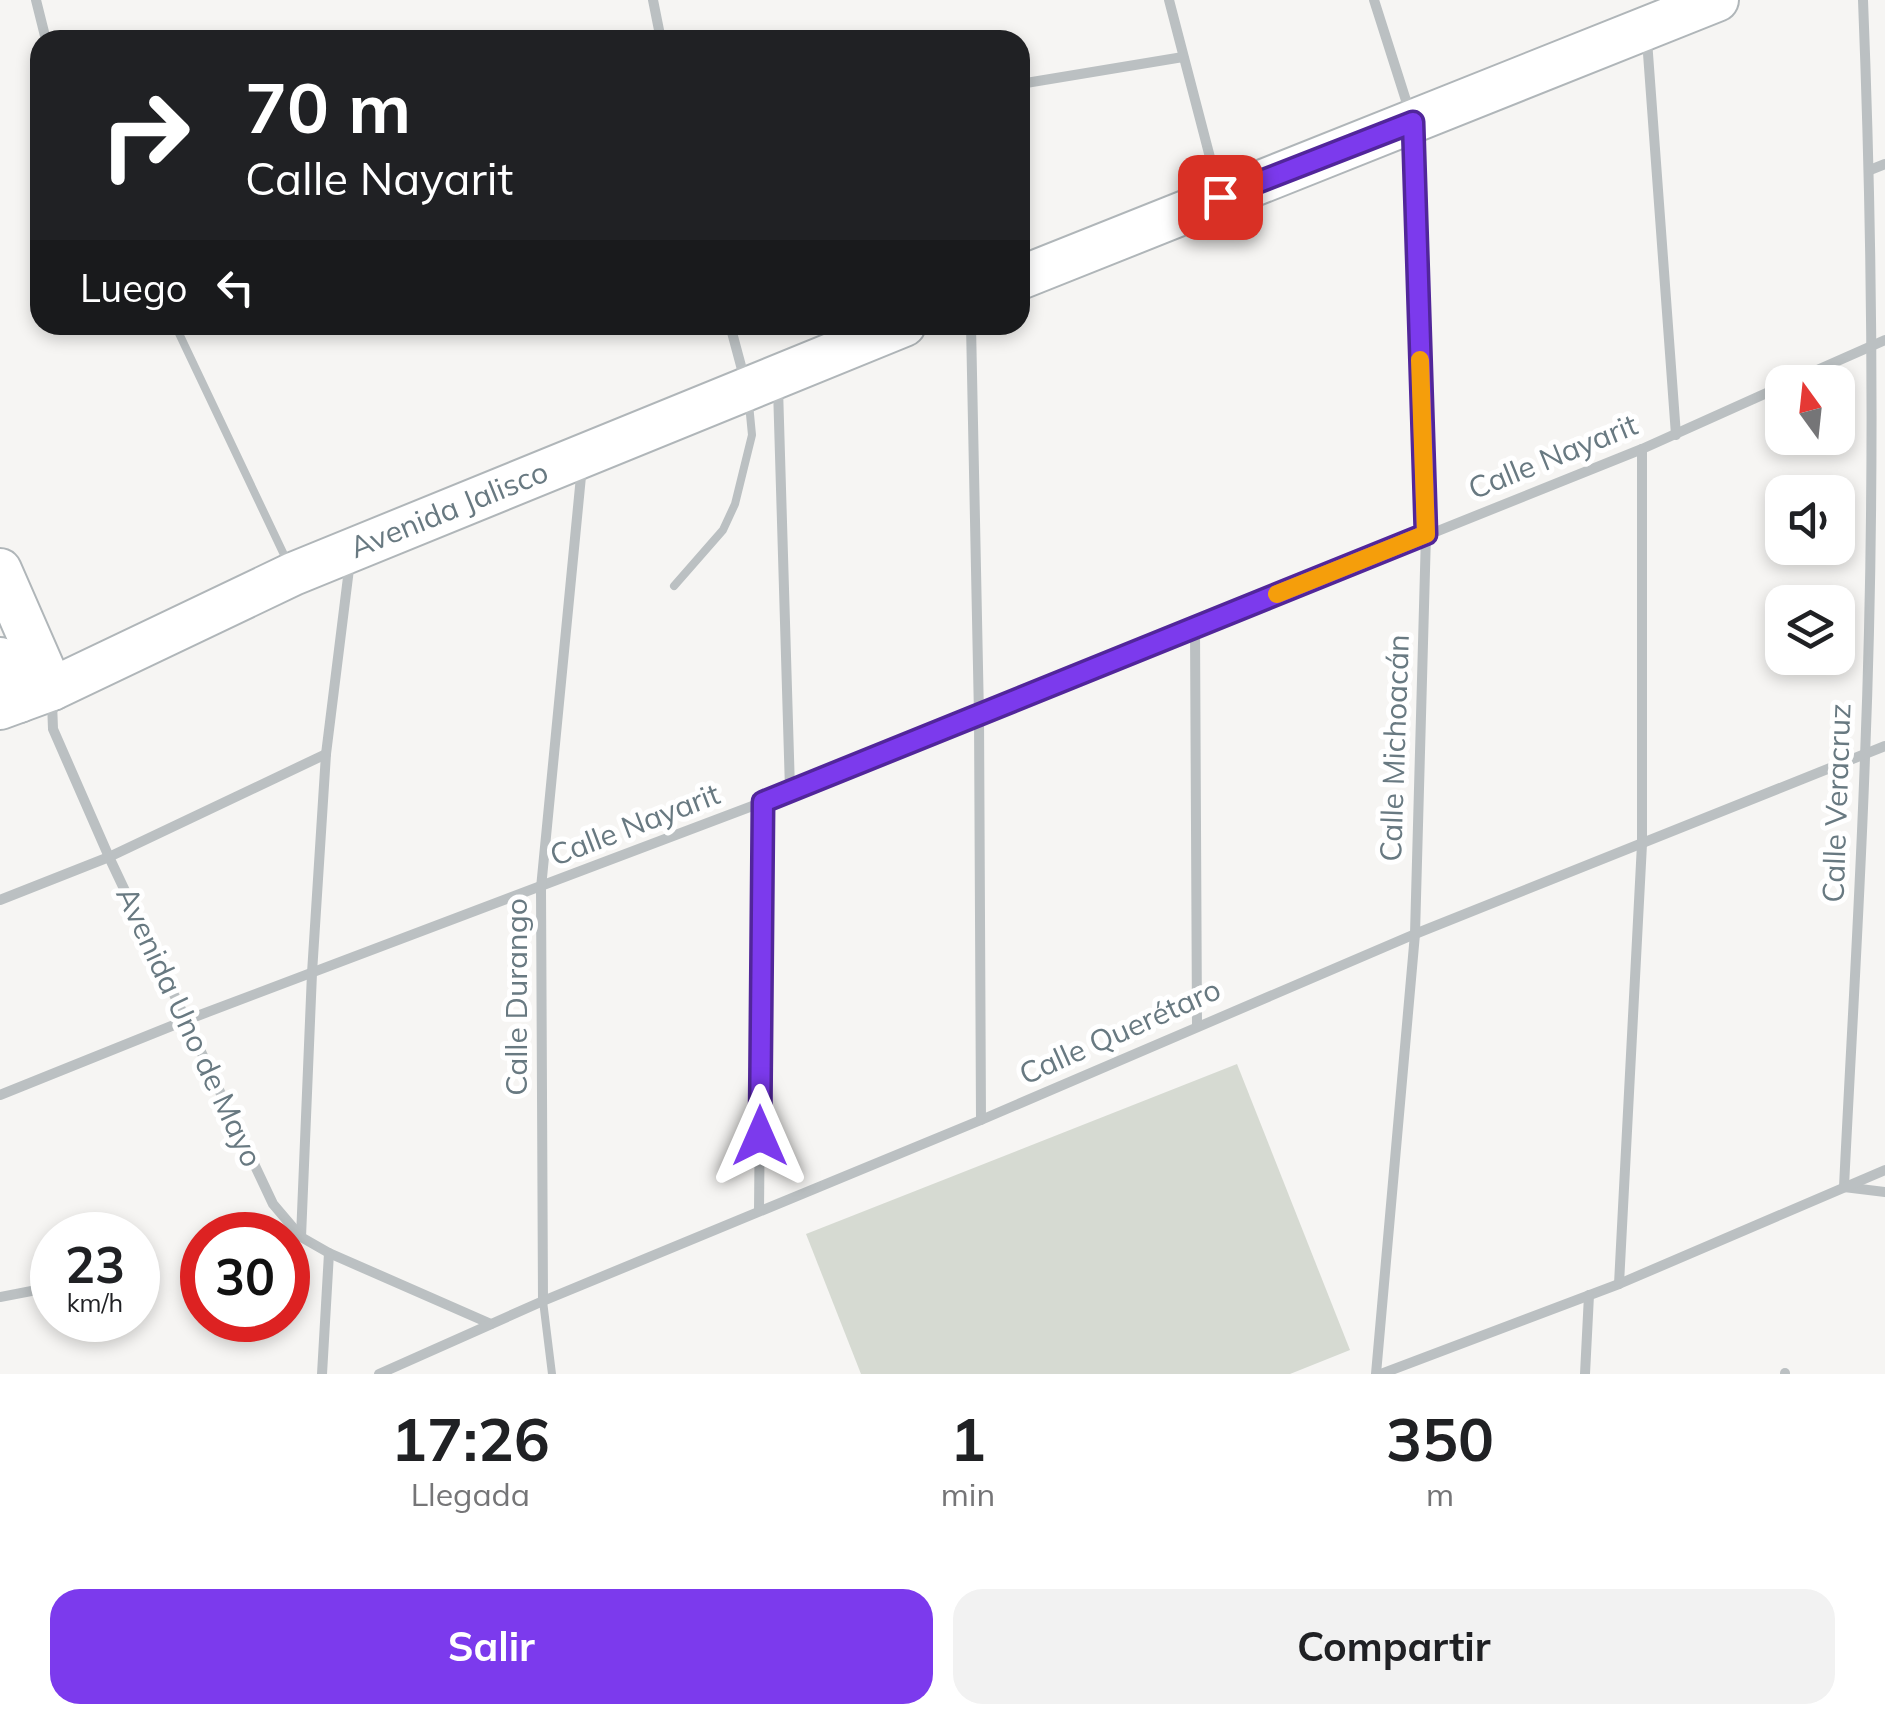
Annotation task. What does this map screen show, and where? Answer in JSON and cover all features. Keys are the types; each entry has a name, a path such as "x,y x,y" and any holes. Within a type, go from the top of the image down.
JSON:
{"main road":[{"path":"1030,274 1716,0"},
{"name":"Avenida Jalisco","path":"32,709 293,574 880,335"},
{"name":"Avenida Uno de Mayo","path":"0,570 32,709"},
{"name":"Avenida Uno de Mayo","path":"0,658 32,709"}],"street":[{"path":"36,0 44,30"},
{"path":"652,0 659,30"},
{"path":"1169,0 1220,197"},
{"name":"Calle Michoacán","path":"1374,0 1413,122 1426,534 1415,934 1379,1374"},
{"name":"Calle Veracruz","path":"1844,1187 1866,754 1871,346 1870,170 1863,0"},
{"path":"1646,29 1676,435"},
{"path":"1030,82 1183,57"},
{"path":"1870,170 1885,164"},
{"path":"736,335 763,383 790,790"},
{"path":"972,335 981,1120"},
{"path":"1828,365 1885,340"},
{"name":"Calle Nayarit","path":"0,1095 184,1021 763,802 1642,449 1765,394"},
{"path":"1619,1284 1642,844 1642,449"},
{"name":"Calle Durango","path":"543,1301 541,888 583,455"},
{"path":"302,1212 326,754 351,550"},
{"path":"1195,628 1197,1025"},
{"name":"Avenida Uno de Mayo","path":"32,709 109,857 184,1021 280,1212"},
{"name":"Calle Querétaro","path":"378,1374 1415,934 1885,746"},
{"path":"0,900 109,857 326,754"},
{"path":"758,1210 763,802"},
{"path":"1379,1374 1619,1284 1885,1170"},
{"path":"1844,1187 1885,1192"},
{"name":"Avenida Uno de Mayo","path":"310,1243 492,1324"},
{"path":"322,1374 329,1253"},
{"path":"0,1297 30,1291"},
{"path":"1586,1374 1589,1295"}],"lane":[{"path":"180,335 293,574"},
{"path":"674,586 723,530 735,504 763,383"},
{"path":"543,1301 552,1374"}],"shaded area":[{"path":"1237,1064 1350,1350 1290,1374 861,1374 806,1234"}],"slow traffic":[{"path":"1277,594 1426,534 1420,360"}],"route":[{"path":"760,1136 763,802 1426,534 1413,122 1220,197"}]}
